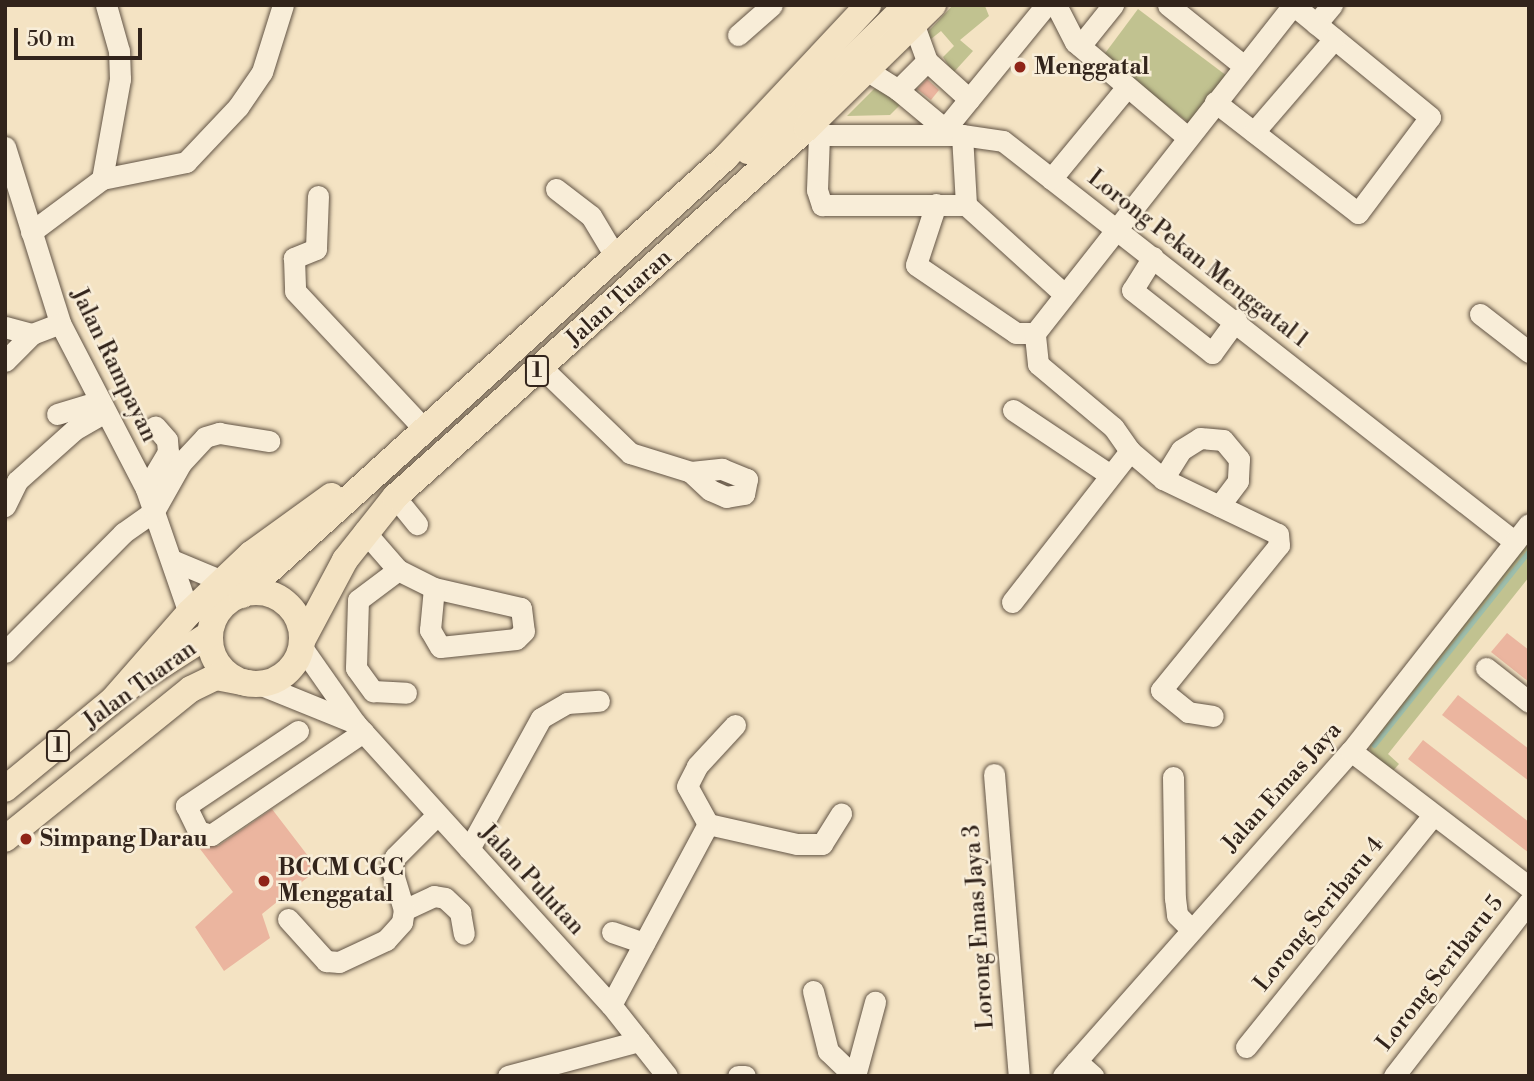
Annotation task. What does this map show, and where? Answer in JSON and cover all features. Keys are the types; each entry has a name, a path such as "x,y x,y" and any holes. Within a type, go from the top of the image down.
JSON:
{"main road":[{"name":"Jalan Tuaran","path":"302,643 364,531 395,497 702,224 813,131 868,71 911,15 933,5"},
{"name":"Jalan Tuaran","path":"232,588 388,466 403,445 726,157 862,7"},
{"path":"726,157 755,149 911,15"},
{"path":"423,428 445,427 701,197 709,197 714,207 702,224"},
{"path":"111,702 189,613 232,588 264,593 285,602 298,620 302,643"},
{"name":"1","path":"210,634 232,588"},
{"name":"Jalan Tuaran","path":"5,789 111,702 210,634"},
{"path":"210,634 219,666 253,684"},
{"name":"1","path":"253,684 287,672 302,643"},
{"name":"Jalan Tuaran","path":"5,839 191,689 216,677 253,684"}],"street":[{"path":"102,178 120,79 119,51 106,5"},
{"path":"31,233 102,178 186,162 254,85 283,5"},
{"path":"738,35 772,5"},
{"path":"949,133 969,100 1046,5"},
{"path":"1056,5 1080,46 1126,88 1187,137"},
{"path":"1080,46 1113,5"},
{"path":"1168,5 1244,66"},
{"path":"1213,716 1188,712 1161,690 1279,545 1273,528 1163,479 1130,451 1113,427 1038,364 1034,333 1115,228 1187,137 1215,102 1293,5 1430,117 1358,213 1215,102"},
{"path":"1316,24 1332,5"},
{"path":"911,15 927,61 969,100"},
{"path":"1254,132 1334,38"},
{"path":"898,90 927,61"},
{"path":"868,71 898,90 949,133 966,205 1064,294"},
{"path":"1051,178 1126,88"},
{"path":"813,131 817,190 822,205 966,205"},
{"name":"Lorong Pekan Menggatal 1","path":"813,131 949,133 1003,141 1236,320 1515,542"},
{"name":"Jalan Rampayan","path":"5,147 60,323 146,489 174,561 189,613"},
{"path":"556,189 591,216 615,256"},
{"path":"318,195 316,249 294,258 295,291 423,428"},
{"path":"936,204 916,265 1016,333 1034,333"},
{"path":"1153,257 1132,290 1212,353 1236,320"},
{"path":"1480,314 1529,352"},
{"path":"5,361 32,334 60,323"},
{"path":"5,327 32,334"},
{"path":"541,367 630,453 691,472"},
{"path":"57,414 102,406"},
{"path":"5,506 17,481 102,406"},
{"path":"1013,410 1110,475"},
{"path":"146,489 168,452 167,440 155,426"},
{"path":"5,652 123,533 154,511 181,464 205,437 219,433 269,442"},
{"path":"1163,479 1181,450 1200,438 1223,440 1240,459 1238,481 1219,506"},
{"path":"1012,602 1130,451"},
{"path":"395,497 417,524"},
{"name":"Jalan Emas Jaya","path":"1070,1068 1190,928 1351,751 1529,524"},
{"path":"364,531 398,570 434,588 513,603 524,612 524,631 516,639 440,647 430,630 434,588"},
{"path":"174,561 232,588"},
{"path":"398,570 358,600 356,668 373,691 406,693"},
{"name":"Jalan Pulutan","path":"302,643 359,727 436,816 611,1004 667,1076"},
{"path":"1486,668 1529,702"},
{"name":"Jalan Pulutan","path":"253,684 359,727"},
{"path":"468,849 541,719 567,703 599,701"},
{"path":"734,725 697,766 687,786 708,824 797,844 822,844 841,813"},
{"path":"298,731 186,806 198,831 211,835 359,727"},
{"path":"1351,751 1529,887"},
{"name":"Lorong Emas Jaya 3","path":"993,774 1019,1076"},
{"path":"1173,777 1175,898 1177,915 1190,928"},
{"name":"Lorong Seribaru 4","path":"1246,1047 1433,815"},
{"path":"288,919 326,961 339,962 386,940 402,922 404,910 391,867 416,831 436,816"},
{"path":"611,1004 708,824"},
{"path":"404,910 434,896 445,898 460,912 464,934"},
{"name":"Lorong Seribaru 5","path":"1394,1076 1529,902"},
{"path":"612,932 644,943"},
{"path":"813,991 828,1051 855,1076 875,1002"},
{"path":"519,1074 639,1041"},
{"path":"1070,1068 1093,1076"},
{"path":"738,1076 745,1076"}],"green space":[{"path":"953,5 985,6 989,16 960,40 973,51 953,73 943,57 954,46 941,31 931,39 926,34"},
{"path":"1138,9 1231,79 1189,123 1103,56"},
{"path":"876,87 901,104 890,115 847,116"},
{"path":"1529,542 1529,577 1388,754 1399,764 1392,772 1371,757 1369,741"}],"building":[{"path":"927,79 939,90 931,100 917,89"},
{"path":"1507,633 1529,650 1529,682 1491,652"},
{"path":"1458,695 1529,749 1529,781 1442,715"},
{"path":"1423,740 1529,822 1529,853 1408,759"},
{"name":"BCCM CGC Menggatal","path":"272,809 318,869 262,914 270,938 224,971 195,927 233,892 197,845 218,846"}],"waterway":[{"path":"1374,745 1529,551"}],"place":[{"name":"Menggatal","path":"1020,67"},
{"name":"Simpang Darau","path":"26,839"},
{"name":"BCCM CGC Menggatal","path":"264,881"}]}
